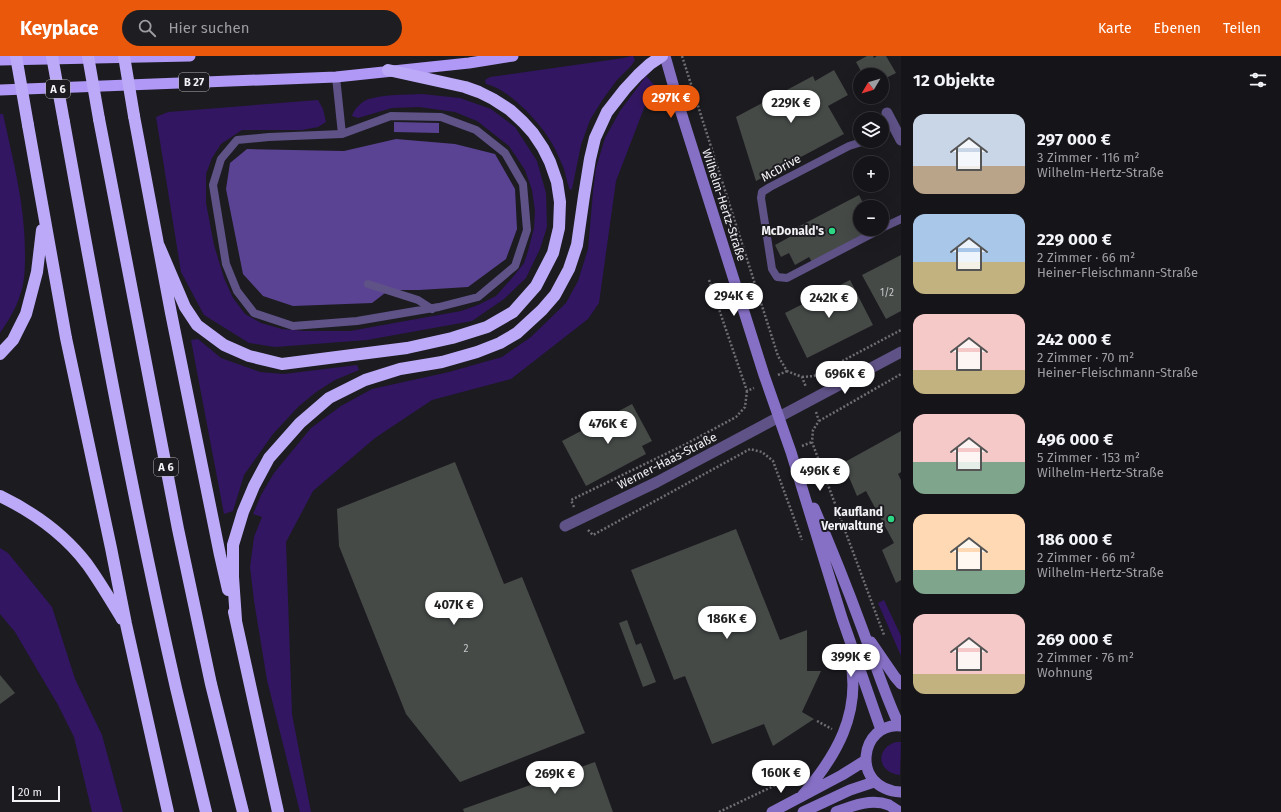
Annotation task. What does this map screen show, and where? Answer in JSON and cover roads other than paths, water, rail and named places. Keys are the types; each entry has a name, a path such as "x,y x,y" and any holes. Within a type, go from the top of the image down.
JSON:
{"highway":[{"path":"16,56 66,338 126,624 168,812"},
{"name":"A 6","path":"52,56 102,334 176,688 206,812"},
{"name":"A 6","path":"88,56 178,530 211,684 243,812"},
{"path":"124,56 170,313 220,555 236,620 278,812"},
{"name":"B 27","path":"0,60 190,56"},
{"name":"B 27","path":"0,90 336,77 388,70 469,63 513,56"},
{"path":"236,620 233,577 234,546 243,512 254,486 269,458 300,423 329,398 365,380 400,369 449,360 477,352 500,343 517,333 542,310 555,295 569,269 577,245 585,189 595,138 607,112 625,89 650,64 662,56"},
{"path":"159,246 185,307 197,325 224,344 249,356 282,364 407,348 452,338 487,327 513,312 536,286 553,253 559,228 560,202 557,182 543,148 533,133 523,122 510,110 493,99 465,87 388,70"},
{"path":"0,354 13,340 26,314 38,272 44,215"},
{"path":"0,496 44,522 68,542 86,564 126,624"}],"main road":[{"name":"Wilhelm-Hertz-Straße","path":"666,56 680,109 766,382 791,452 842,618 881,730"},
{"name":"Wilhelm-Hertz-Straße","path":"791,452 829,541 887,699 900,726"},
{"path":"800,797 818,778 833,754 839,743 852,709 854,688 852,667 842,618"},
{"path":"861,627 901,684"},
{"path":"900,726 881,730 872,738 867,748 866,760 868,772 874,782 892,792 901,792"},
{"path":"772,812 842,775 866,760"},
{"path":"803,812 850,790 874,782"},
{"path":"836,812 856,804 874,802 888,805 900,812"}],"street":[{"path":"889,123 901,140"},
{"name":"Werner-Haas-Straße","path":"565,526 657,482 901,352"}],"lane":[{"path":"336,77 342,134"},
{"path":"391,116 441,117 476,130 505,153 523,184 528,230 515,266 478,297 432,309 357,321 294,326 254,313 237,291 226,264 213,185 221,159 237,140 268,137 342,134 391,116"},
{"name":"McDrive","path":"853,145 762,192 761,198 772,269 777,277 787,278 868,236"},
{"name":"McDrive","path":"889,225 901,218"},
{"path":"368,284 418,300 432,309"}],"place":[{"name":"McDonald's","path":"832,231"},
{"name":"Kaufland Verwaltung","path":"891,519"}]}
